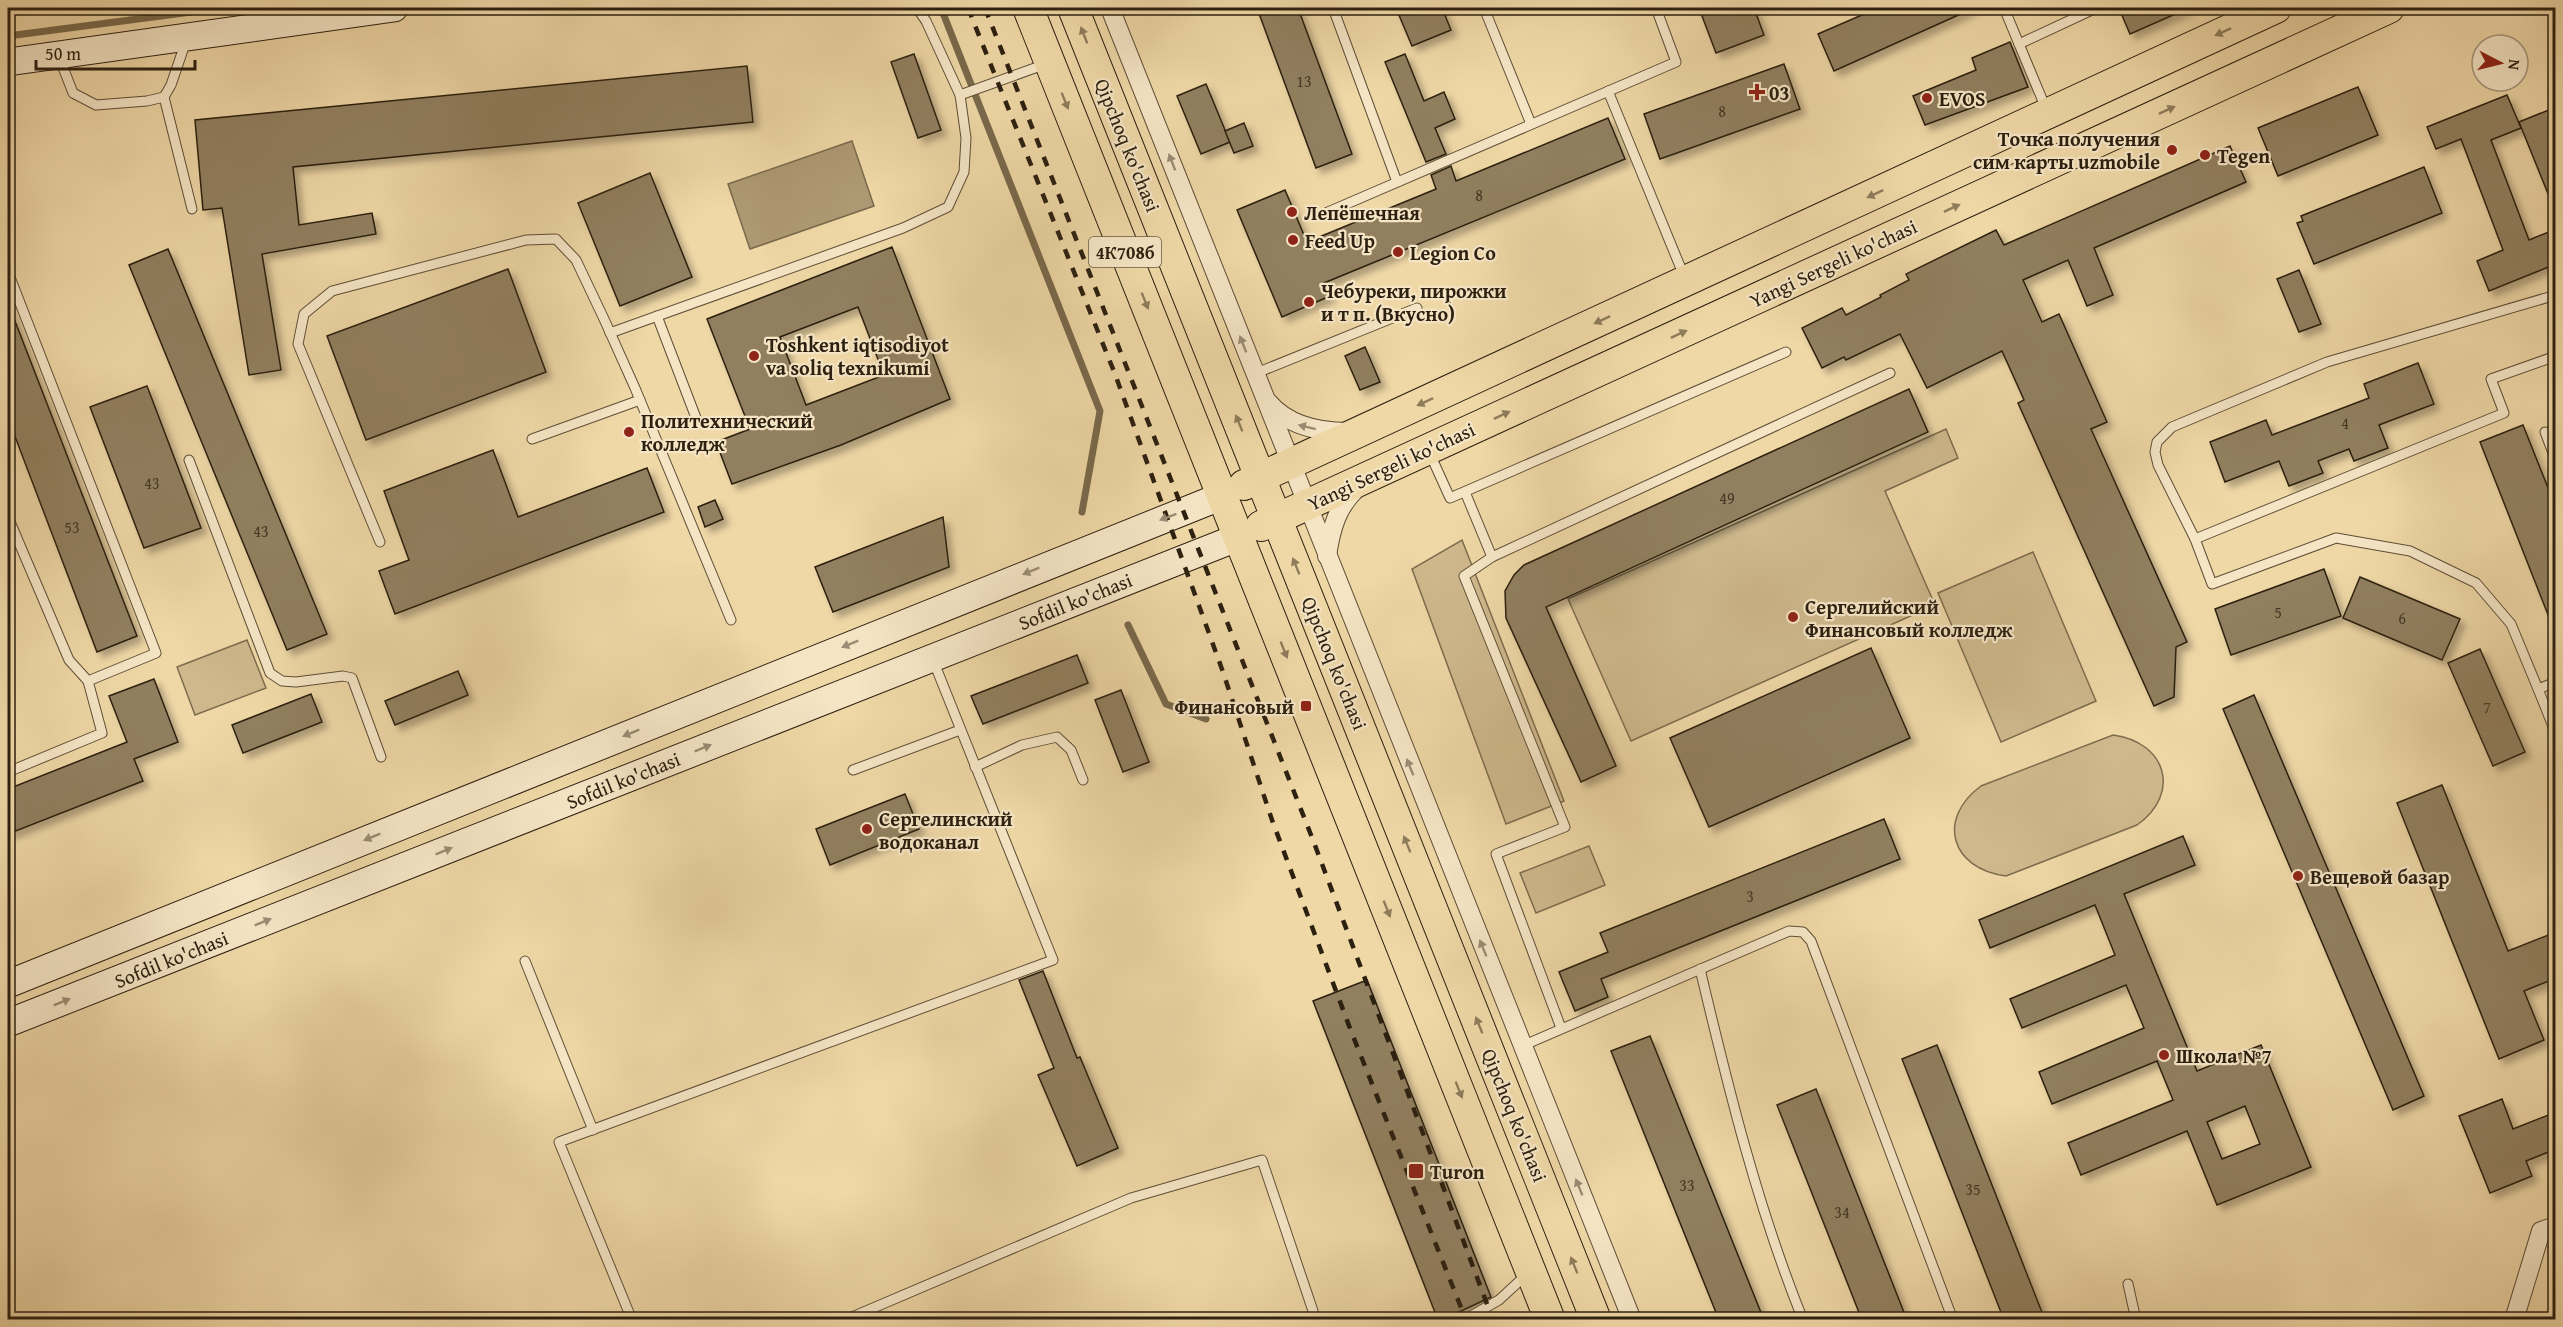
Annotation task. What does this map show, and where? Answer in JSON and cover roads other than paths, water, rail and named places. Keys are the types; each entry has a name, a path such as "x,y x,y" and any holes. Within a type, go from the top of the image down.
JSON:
{"main road":[{"name":"4К708б","path":"1028,8 1222,496"},
{"name":"Qipchoq ko'chasi","path":"1073,8 1596,1320"},
{"path":"1222,496 2276,8"},
{"name":"Yangi Sergeli ko'chasi","path":"1239,537 2389,8"},
{"path":"1222,496 1277,519"},
{"path":"1222,496 1550,1320"},
{"path":"1426,1009 1466,993"}],"street":[{"path":"8,62 394,8"},
{"name":"Qipchoq ko'chasi","path":"1110,8 1632,1320"},
{"name":"Qipchoq ko'chasi","path":"1265,398 1275,410 1295,424 1332,432 1359,432"},
{"path":"1327,557 1334,521 1341,506 1351,492 1376,473"},
{"name":"Sofdil ko'chasi","path":"8,984 1222,496"},
{"path":"1124,534 1141,575"},
{"name":"Sofdil ko'chasi","path":"8,1023 1239,537"},
{"path":"466,799 482,836"},
{"path":"2514,1320 2541,1231 2556,1226"}],"lane":[{"path":"610,333 903,228 948,207 964,172 966,138 960,95 926,21 917,8"},
{"path":"1333,8 1397,182"},
{"path":"1484,8 1531,124"},
{"path":"1321,215 1676,62 1656,8"},
{"path":"2004,8 2048,113"},
{"path":"2019,44 2092,10"},
{"path":"187,38 171,85 164,97 192,209"},
{"path":"58,55 73,93 96,105 147,101 164,97"},
{"path":"960,95 1050,62"},
{"path":"1608,92 1686,281"},
{"path":"380,542 298,344 304,314 332,291 526,240 556,239 576,260 610,333 731,620"},
{"path":"8,272 11,291 156,653 88,681"},
{"path":"2556,295 2328,362 2172,427 2157,442 2155,452 2158,465 2195,539 2212,584 2336,538 2410,551 2476,583 2511,624 2556,735"},
{"path":"1254,374 1417,308"},
{"path":"657,316 698,423"},
{"path":"1428,449 1450,498 1786,352"},
{"path":"2195,539 2504,413 2491,379 2556,356"},
{"path":"1561,1028 1496,854 1565,827 1464,576 1492,557 1890,373"},
{"path":"532,439 640,400"},
{"path":"2545,432 2556,461"},
{"path":"189,460 270,673 282,681 344,676 352,678 381,757"},
{"path":"1465,492 1492,557"},
{"path":"8,517 69,660 88,681 102,733 8,772"},
{"path":"632,1320 560,1142 1053,960 932,657"},
{"path":"2538,688 2556,682"},
{"path":"853,770 960,730"},
{"path":"975,767 1022,746 1057,738 1071,750 1083,780"},
{"path":"1522,1046 1789,931 1803,933 1811,941 1953,1320"},
{"path":"525,961 593,1130"},
{"path":"1700,969 1752,1175 1784,1275 1803,1320"},
{"path":"845,1320 1131,1198 1262,1160 1313,1311"},
{"path":"1464,1320 1499,1300 1530,1271"},
{"path":"2127,1284 2136,1320"}],"waterway":[{"path":"8,36 222,8"},
{"path":"941,8 1100,411 1082,512"},
{"path":"1128,625 1166,704 1206,719"}],"railway":[{"path":"968,8 1115,374 1223,672 1272,820 1351,1031 1466,1320"},
{"path":"985,8 1313,840 1493,1320"}],"place":[{"name":"03","path":"1757,92"},
{"name":"EVOS","path":"1927,98"},
{"name":"Точка получения сим карты uzmobile","path":"2172,150"},
{"name":"Tegen","path":"2205,155"},
{"name":"Лепёшечная","path":"1292,212"},
{"name":"Feed Up","path":"1293,240"},
{"name":"Legion Co","path":"1398,252"},
{"name":"Чебуреки, пирожки и т п. (Вкусно)","path":"1309,302"},
{"name":"Toshkent iqtisodiyot va soliq texnikumi","path":"754,356"},
{"name":"Политехнический колледж","path":"629,432"},
{"name":"Сергелийский Финансовый колледж","path":"1793,617"},
{"name":"Финансовый","path":"1306,706"},
{"name":"Сергелинский водоканал","path":"867,829"},
{"name":"Вещевой базар","path":"2298,876"},
{"name":"Школа №7","path":"2164,1055"},
{"name":"Turon","path":"1416,1171"}]}
